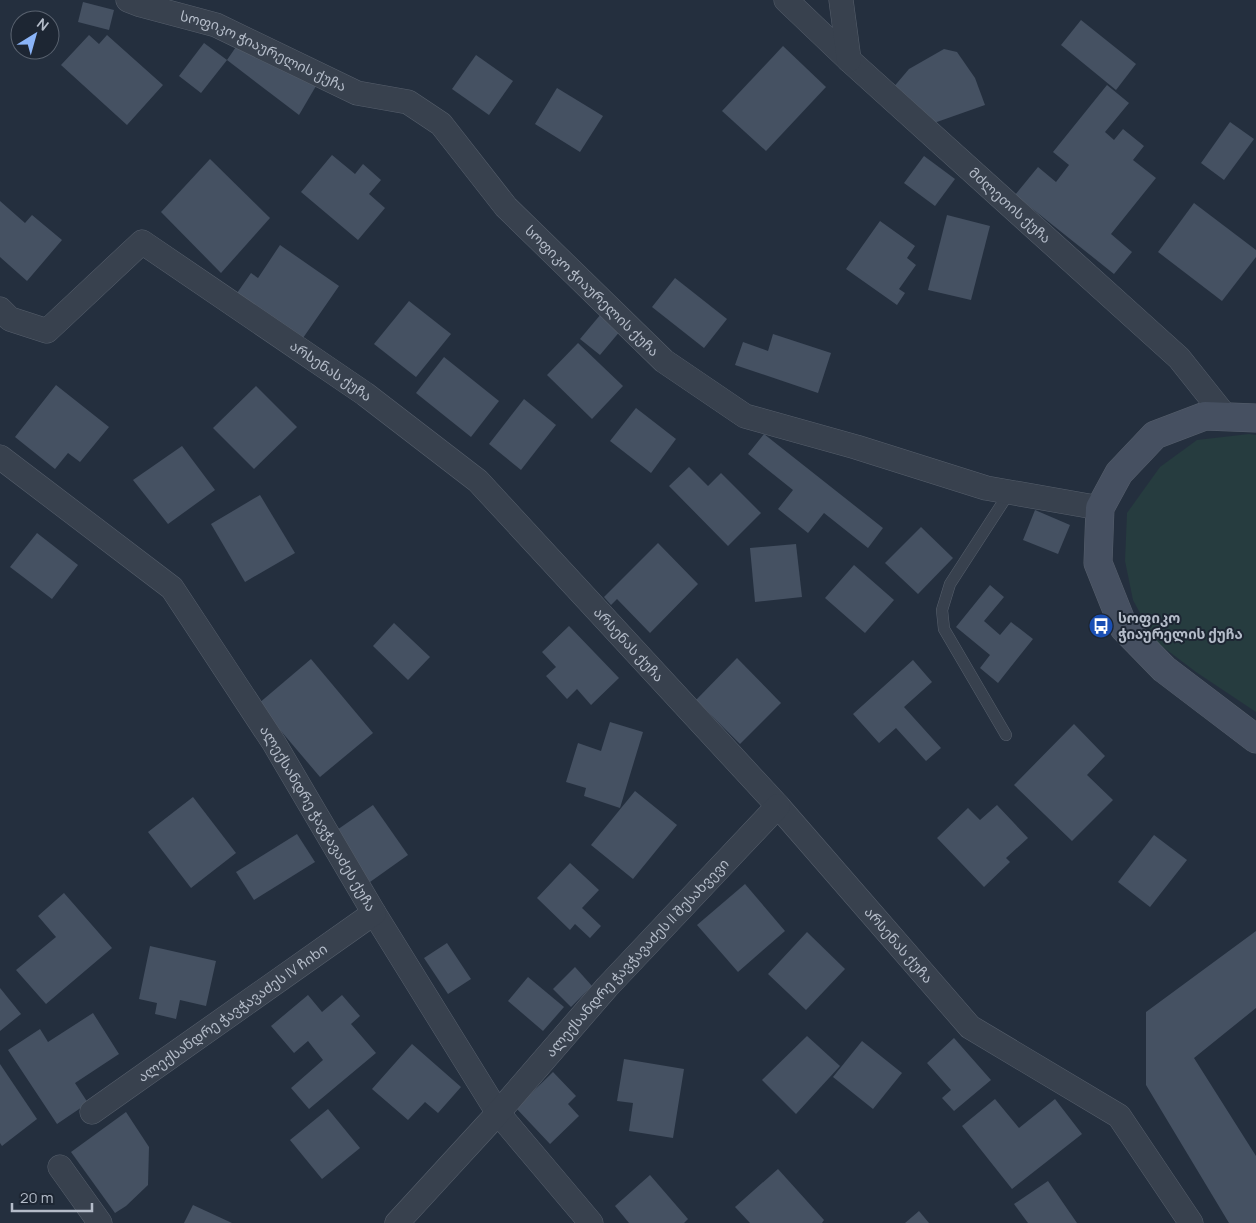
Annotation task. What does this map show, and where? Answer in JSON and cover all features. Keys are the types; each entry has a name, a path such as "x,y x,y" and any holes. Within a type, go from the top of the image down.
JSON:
{"main road":[{"path":"1256,418 1205,416 1155,435 1119,473 1100,508 1098,563 1124,628 1164,669 1256,739"}],"street":[{"name":"სოფიკო ჭიაურელის ქუჩა","path":"128,0 141,6 216,25 357,93 408,102 441,124 506,207 664,361 745,416 856,447 986,488 1100,508"},
{"name":"მძლეთის ქუჩა","path":"786,0 849,60 1179,358 1226,417"},
{"path":"841,0 849,60"},
{"name":"არსენას ქუჩა","path":"3,320 46,330 142,242 365,394 478,481 778,806 970,1027 1119,1116 1191,1223"},
{"name":"ალექსანდრე ჭავჭავაძეს ქუჩა","path":"0,456 172,588 274,743 374,913 498,1113 591,1223"},
{"name":"ალექსანდრე ჭავჭავაძეს II შესახვევი","path":"397,1223 498,1113 607,987 778,806"},
{"name":"ალექსანდრე ჭავჭავაძეს IV ჩიხი","path":"92,1112 374,913"},
{"path":"60,1168 100,1223"}],"lane":[{"path":"1006,735 944,629 942,610 950,584 1009,493"}],"green space":[{"path":"1249,434 1256,435 1256,712 1196,672 1155,641 1133,600 1125,561 1127,513 1160,467 1197,440"}],"building":[{"path":"83,2 114,10 109,30 78,22"},
{"path":"1081,20 1136,64 1116,90 1061,45"},
{"path":"89,35 99,44 107,35 163,85 127,125 61,65"},
{"path":"240,41 316,86 299,115 227,60"},
{"path":"204,43 227,60 201,93 179,76"},
{"path":"783,46 826,87 766,151 722,111"},
{"path":"944,49 957,52 975,78 985,105 934,123 892,89 909,69"},
{"path":"476,55 513,81 489,115 452,89"},
{"path":"1107,85 1129,103 1105,132 1114,140 1123,129 1144,146 1133,160 1156,178 1111,234 1132,252 1114,274 1015,195 1038,167 1056,182 1069,165 1053,152"},
{"path":"557,88 603,116 580,152 535,124"},
{"path":"1230,122 1254,139 1224,180 1201,163"},
{"path":"332,155 355,174 363,164 381,180 369,194 385,208 358,240 301,192"},
{"path":"924,156 955,179 935,206 904,183"},
{"path":"210,159 270,218 221,273 161,212"},
{"path":"0,201 25,223 32,215 62,240 27,281 0,257"},
{"path":"1194,203 1256,250 1256,257 1222,301 1158,252"},
{"path":"947,215 990,226 971,300 928,290"},
{"path":"880,221 915,246 907,258 916,265 899,289 905,293 897,305 846,269"},
{"path":"280,245 339,286 303,338 237,293 251,273 258,278"},
{"path":"675,278 727,319 704,348 652,307"},
{"path":"409,301 451,334 416,377 374,344"},
{"path":"601,314 621,330 600,355 580,339"},
{"path":"773,334 831,353 818,393 735,365 743,342 768,351"},
{"path":"578,343 623,386 592,419 547,375"},
{"path":"444,357 499,401 471,437 416,393"},
{"path":"56,385 109,427 80,462 68,453 55,469 15,437"},
{"path":"256,386 297,427 254,469 213,428"},
{"path":"524,399 556,425 521,470 489,444"},
{"path":"636,408 676,439 651,473 610,441"},
{"path":"764,434 883,528 868,548 824,513 808,533 778,509 793,490 748,454"},
{"path":"182,446 215,490 168,524 133,480"},
{"path":"689,467 708,486 721,473 761,513 728,546 669,486"},
{"path":"260,495 295,553 245,582 211,524"},
{"path":"1035,510 1070,525 1058,554 1023,540"},
{"path":"921,527 953,558 918,594 885,563"},
{"path":"37,533 78,565 52,599 10,567"},
{"path":"658,543 698,584 650,633 617,599 611,605 604,597"},
{"path":"796,544 802,597 755,602 750,548"},
{"path":"854,565 894,600 865,633 825,598"},
{"path":"990,585 1004,597 984,621 1000,635 1011,622 1033,639 998,683 980,668 990,655 956,627"},
{"path":"394,623 430,657 408,680 373,646"},
{"path":"569,626 619,678 591,705 577,689 567,699 546,676 556,667 542,652"},
{"path":"737,658 781,703 740,744 696,700"},
{"path":"311,659 373,733 320,777 258,704"},
{"path":"913,660 932,682 904,707 941,748 926,761 896,728 879,743 853,714"},
{"path":"610,722 643,732 620,808 584,796 586,788 566,782 578,743 601,751"},
{"path":"1074,724 1105,756 1087,775 1113,800 1072,841 1014,785"},
{"path":"635,791 677,825 633,879 591,845"},
{"path":"193,797 236,853 191,888 148,832"},
{"path":"373,805 408,855 370,882 334,832"},
{"path":"997,805 1028,838 1006,858 1010,862 984,887 937,838 968,808 980,820"},
{"path":"297,834 315,862 254,900 236,872"},
{"path":"1154,835 1187,860 1150,907 1118,882"},
{"path":"570,863 599,890 582,908 601,926 590,938 575,924 570,930 537,898"},
{"path":"745,884 785,931 738,972 697,925"},
{"path":"64,893 112,948 46,1004 16,970 56,937 38,916"},
{"path":"1256,931 1256,1008 1194,1058 1256,1156 1256,1223 1229,1223 1146,1085 1146,1012"},
{"path":"807,932 845,969 806,1010 768,974"},
{"path":"447,943 471,979 448,994 424,958"},
{"path":"150,946 216,961 206,1006 180,1000 176,1019 155,1014 157,1003 139,999"},
{"path":"575,967 592,986 571,1007 553,989"},
{"path":"528,977 564,1007 543,1031 508,1001"},
{"path":"0,988 21,1014 0,1031"},
{"path":"308,995 322,1012 342,995 360,1016 351,1024 376,1053 309,1109 291,1088 323,1060 308,1041 294,1053 271,1026"},
{"path":"93,1013 119,1054 75,1083 88,1103 57,1124 8,1050 40,1029 48,1042"},
{"path":"807,1036 840,1066 796,1114 762,1080"},
{"path":"954,1038 991,1080 954,1111 942,1098 951,1090 927,1063"},
{"path":"862,1041 902,1073 873,1109 833,1077"},
{"path":"412,1044 461,1087 438,1113 425,1102 408,1120 372,1089"},
{"path":"624,1059 684,1069 673,1138 629,1131 633,1103 617,1101"},
{"path":"0,1064 37,1119 2,1146 0,1143"},
{"path":"553,1072 576,1096 568,1104 579,1116 550,1144 516,1108"},
{"path":"995,1099 1019,1128 1055,1099 1082,1134 1012,1189 962,1126"},
{"path":"328,1109 360,1148 322,1179 290,1140"},
{"path":"126,1112 149,1147 148,1185 126,1206 115,1213 71,1152"},
{"path":"778,1169 824,1220 822,1223 750,1223 735,1207"},
{"path":"650,1175 688,1219 684,1223 629,1223 615,1206"},
{"path":"1048,1181 1077,1223 1028,1223 1014,1204"},
{"path":"193,1205 232,1223 184,1223"},
{"path":"919,1211 929,1223 905,1223"}],"place":[{"name":"სოფიკო ჭიაურელის ქუჩა","path":"1101,626"}]}
